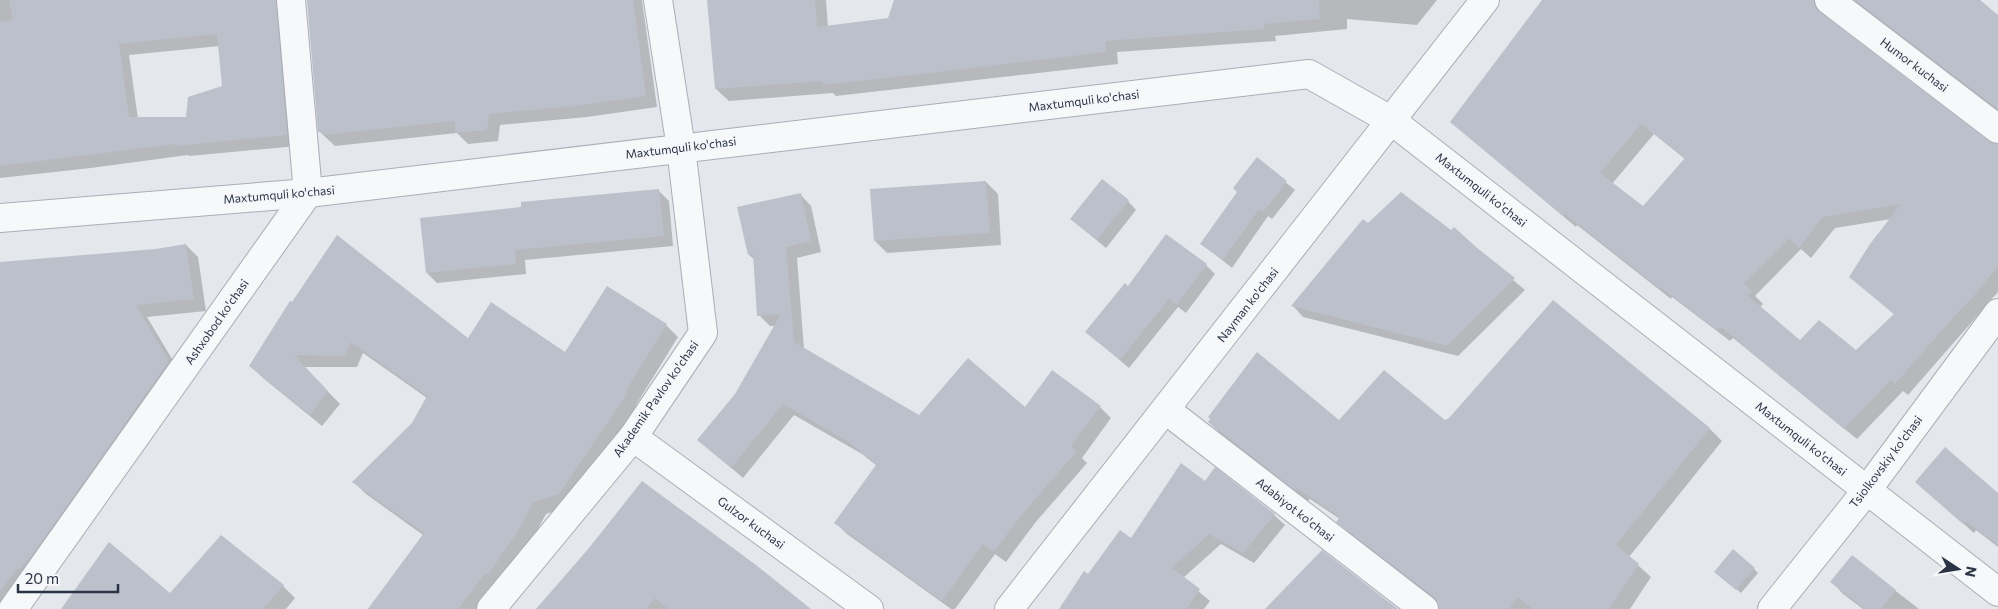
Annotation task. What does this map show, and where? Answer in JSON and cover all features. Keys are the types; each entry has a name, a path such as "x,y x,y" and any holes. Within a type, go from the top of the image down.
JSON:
{"street":[{"path":"291,0 308,193"},
{"name":"Akademik Pavlov ko'chasi","path":"491,609 633,437 703,333 680,148 658,0"},
{"name":"Nayman ko'chasi","path":"1009,609 1485,0"},
{"name":"Humor kuchasi","path":"1829,0 1998,129"},
{"name":"Maxtumquli ko'chasi","path":"0,218 308,193 1309,74 1392,121 1998,592"},
{"name":"Ashxobod ko'chasi","path":"13,609 308,193"},
{"name":"Tsiolkovskiy ko'chasi","path":"1772,609 1866,490 1998,313"},
{"name":"Adabiyot ko'chasi","path":"1166,410 1424,609"},
{"name":"Gulzor kuchasi","path":"633,437 869,609"}],"building":[{"path":"9,0 276,0 287,135 177,146 176,144 0,166 0,22 13,20","holes":["217,34 222,86 188,97 186,117 129,117 119,44"]},
{"path":"307,0 633,0 646,96 575,106 489,114 487,130 455,133 455,121 323,135 323,132 318,132"},
{"path":"707,0 815,0 817,27 888,18 894,0 1319,0 1320,19 1264,24 1264,29 1105,41 1106,52 990,66 823,85 823,81 715,89"},
{"path":"1542,0 1814,0 1815,6 1820,12 1989,141 1998,144 1998,266 1973,297 1895,384 1891,380 1844,429 1721,327 1717,330 1659,288 1565,214 1563,216 1450,122","holes":["1641,124 1685,158 1643,206 1600,173","1901,204 1870,244 1849,277 1894,314 1856,350 1819,320 1800,340 1748,296 1752,291 1744,283 1789,238 1799,248 1823,217"]},
{"path":"1855,0 1980,0 1998,15 1998,109"},
{"path":"1257,157 1287,181 1263,212 1259,209 1223,260 1200,244 1237,192 1233,188"},
{"path":"1102,179 1129,200 1097,240 1070,219"},
{"path":"986,181 990,233 874,241 870,189"},
{"path":"659,189 664,236 515,250 516,264 426,273 420,218 521,207 521,202"},
{"path":"1401,192 1451,230 1454,227 1515,278 1447,346 1291,306 1363,219 1368,223"},
{"path":"801,193 811,241 786,247 794,342 919,415 968,358 1025,407 1052,370 1101,406 1071,446 1077,451 1024,512 994,552 983,544 942,601 834,523 876,465 850,443 783,404 731,468 697,440 735,394 781,314 757,316 753,254 748,255 737,207"},
{"path":"1166,234 1207,264 1177,305 1169,299 1120,360 1085,332 1125,283 1128,286"},
{"path":"337,235 468,338 491,302 565,352 607,286 667,324 625,392 627,394 559,494 533,502 521,526 488,575 485,573 458,609 368,609 424,533 352,482 412,423 427,396 351,342 344,356 294,355 328,391 310,415 249,366 290,301 292,302"},
{"path":"186,244 194,299 136,305 169,361 33,554 20,569 18,568 0,591 0,262 156,249"},
{"path":"1553,300 1710,428 1616,545 1639,564 1609,609 1533,609 1518,597 1509,609 1439,609 1434,597 1336,522 1340,517 1297,488 1295,490 1208,422 1210,419 1208,417 1257,352 1339,420 1384,370 1445,420 1449,418"},
{"path":"1945,447 1998,493 1998,545 1965,521 1963,524 1915,482"},
{"path":"1181,463 1205,481 1215,467 1275,514 1243,553 1209,534 1172,568 1200,589 1186,609 1059,609 1084,571 1088,574 1120,530 1131,538"},
{"path":"642,481 756,565 811,609 668,609 655,598 646,609 536,609 589,548"},
{"path":"221,535 284,585 263,609 61,609 109,542 170,593"},
{"path":"1733,549 1755,568 1736,590 1714,572"},
{"path":"1322,550 1398,609 1265,609"},
{"path":"1852,555 1896,590 1881,609 1865,609 1830,582"}]}
